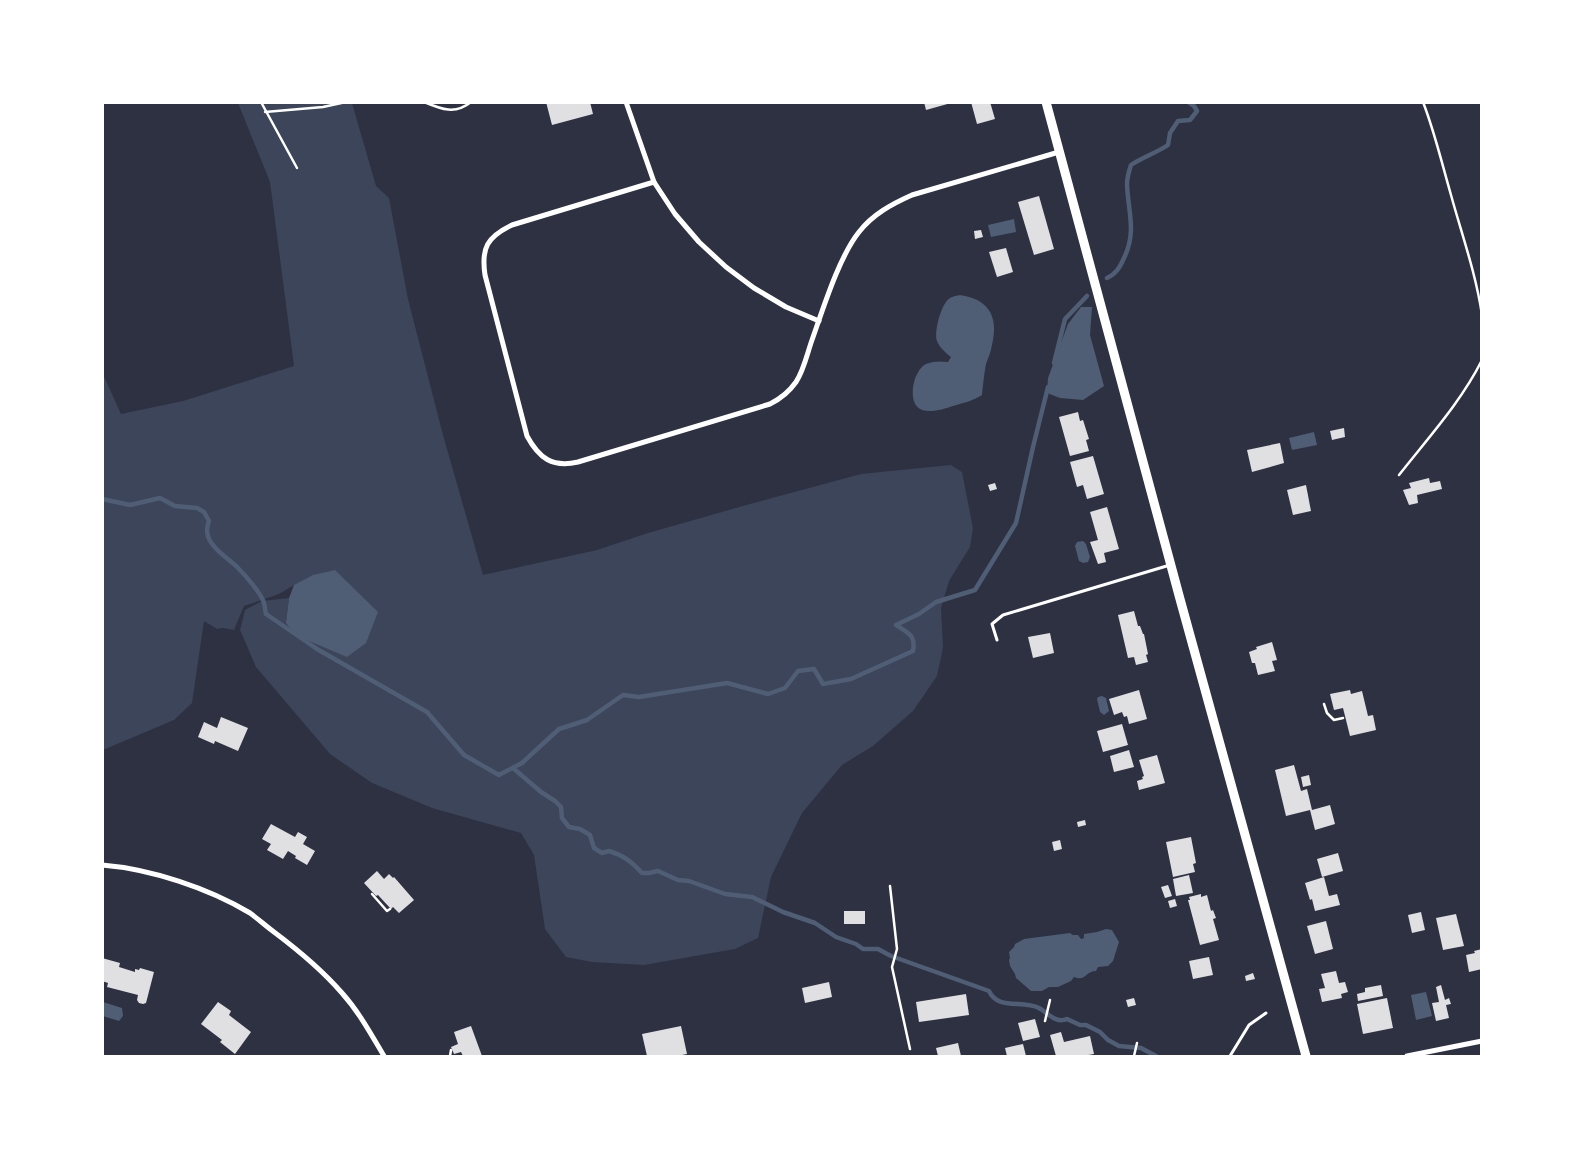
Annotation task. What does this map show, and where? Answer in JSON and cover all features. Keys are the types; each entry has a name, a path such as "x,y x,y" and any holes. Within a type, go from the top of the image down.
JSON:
{"main road":[{"path":"1046,102 1306,1056"}],"street":[{"path":"626,102 654,182 675,214 699,242 726,267 754,288 786,307 819,321"},
{"path":"654,182 499,231 491,238 483,253 485,275 527,436 533,447 544,458 559,464 578,462 779,400 796,382 802,370 846,254 858,233 882,210 912,195 1059,152"},
{"path":"102,865 124,867 176,881 205,892 250,914 289,942 328,977 368,1028 384,1056"},
{"path":"1407,1056 1482,1042"}],"lane":[{"path":"997,640 992,624 1003,615 1171,565"},
{"path":"1230,1056 1249,1025 1266,1013"}],"path":[{"path":"261,102 297,168"},
{"path":"265,112 323,107 346,102"},
{"path":"424,102 440,109 450,110 461,109 471,102"},
{"path":"1423,102 1434,131 1479,294 1482,315"},
{"path":"1399,474 1473,378 1482,360"},
{"path":"1324,704 1330,717 1334,720 1343,718"},
{"path":"890,886 897,949 892,967 910,1049"},
{"path":"372,894 388,912 390,909"},
{"path":"1045,1021 1050,1000"},
{"path":"1134,1056 1137,1043"},
{"path":"450,1056 451,1050"}],"shaded area":[{"path":"238,103 352,103 376,186 389,198 408,299 443,435 483,575 597,550 648,533 861,474 951,465 962,472 973,528 970,547 949,581 941,608 943,648 937,676 913,711 873,746 842,765 802,813 771,877 758,938 735,949 644,965 592,962 566,957 545,929 534,855 521,833 432,808 372,783 330,754 256,667 240,630 245,610 262,601 289,598 286,623 294,585 279,594 244,606 234,630 217,629 204,621 192,703 174,720 103,750 102,372 121,414 183,401 294,366 270,182"},
{"path":"1014,219 1016,232 991,237 988,225"},
{"path":"960,295 970,297 985,305 993,318 994,335 986,364 982,395 942,409 922,410 917,407 914,401 913,387 915,380 921,367 931,362 948,362 951,357 938,343 936,337 937,327 947,300"},
{"path":"1081,307 1092,307 1090,335 1104,386 1083,400 1060,398 1047,393 1048,378 1068,324"},
{"path":"1314,432 1317,445 1292,450 1289,438"},
{"path":"1083,541 1086,544 1090,557 1088,562 1083,563 1079,561 1075,546 1077,542"},
{"path":"335,570 378,612 366,643 347,657 295,635 286,623 289,598 294,585 313,575"},
{"path":"1102,696 1106,698 1109,711 1104,715 1100,712 1097,699"},
{"path":"1106,929 1112,930 1119,942 1113,961 1108,966 1098,967 1096,971 1092,971 1081,978 1074,977 1071,981 1058,987 1049,987 1042,991 1031,991 1016,978 1010,966 1009,952 1015,944 1024,939 1070,933 1078,935 1081,939 1084,938 1084,934"},
{"path":"1426,992 1432,1016 1416,1020 1411,995"},
{"path":"103,1002 122,1008 123,1016 119,1021 103,1016"}],"building":[{"path":"546,102 590,102 593,114 552,125"},
{"path":"924,102 951,102 951,103 926,110"},
{"path":"971,102 990,102 995,119 977,124"},
{"path":"1039,196 1054,249 1034,255 1018,202"},
{"path":"981,230 983,237 975,239 974,231"},
{"path":"1006,248 1013,272 997,277 989,252"},
{"path":"1078,412 1080,421 1083,420 1089,439 1086,440 1089,451 1070,456 1059,417"},
{"path":"1344,428 1345,437 1332,440 1330,431"},
{"path":"1280,443 1284,463 1252,472 1247,450"},
{"path":"1093,456 1104,494 1087,499 1083,485 1077,487 1070,462"},
{"path":"1429,478 1430,483 1440,481 1442,489 1417,495 1418,503 1409,505 1403,490 1411,488 1409,483"},
{"path":"995,483 997,489 990,491 988,485"},
{"path":"1306,485 1311,511 1293,515 1287,490"},
{"path":"1107,507 1119,549 1104,553 1106,562 1098,564 1090,542 1098,540 1090,512"},
{"path":"1134,611 1138,626 1140,626 1144,634 1148,654 1146,655 1148,662 1136,665 1134,657 1128,658 1118,615"},
{"path":"1050,633 1054,653 1033,658 1028,637"},
{"path":"1272,642 1277,660 1272,661 1275,671 1258,675 1255,663 1252,663 1249,652 1257,649 1256,647"},
{"path":"1139,690 1147,719 1129,724 1127,716 1124,717 1122,712 1114,715 1109,699"},
{"path":"1350,690 1351,694 1362,691 1368,716 1373,715 1376,730 1350,736 1343,708 1334,710 1330,694"},
{"path":"221,717 248,728 238,751 215,741 214,744 198,737 204,722 217,728"},
{"path":"1122,724 1128,745 1103,752 1097,731"},
{"path":"1129,750 1134,767 1114,772 1110,756"},
{"path":"1157,755 1165,783 1139,790 1137,781 1143,779 1142,777 1144,776 1139,760"},
{"path":"1294,765 1301,791 1307,789 1312,810 1330,805 1335,824 1315,830 1310,810 1286,816 1275,770"},
{"path":"1309,775 1311,785 1303,787 1301,777"},
{"path":"1085,820 1086,825 1078,827 1077,822"},
{"path":"271,824 295,837 298,832 307,837 303,844 315,851 307,865 288,851 283,859 267,850 271,844 262,839"},
{"path":"1191,837 1196,863 1193,864 1195,872 1173,877 1166,842"},
{"path":"1060,840 1062,849 1054,851 1052,842"},
{"path":"1338,853 1343,871 1322,877 1317,859"},
{"path":"377,871 384,879 389,874 394,877 414,900 399,913 393,907 391,909 364,883"},
{"path":"1189,875 1193,893 1176,896 1173,879"},
{"path":"1324,877 1329,896 1337,894 1340,905 1315,911 1305,883"},
{"path":"1168,885 1172,896 1165,898 1161,887"},
{"path":"1201,894 1201,897 1207,895 1211,911 1213,910 1216,918 1213,919 1219,940 1200,945 1188,900 1190,900 1189,897"},
{"path":"1175,899 1177,906 1170,908 1168,901"},
{"path":"844,911 865,911 865,924 844,924"},
{"path":"1421,912 1425,930 1412,933 1408,915"},
{"path":"1456,914 1464,946 1443,950 1436,918"},
{"path":"1326,921 1333,949 1315,954 1307,926"},
{"path":"1482,949 1482,969 1469,972 1466,955"},
{"path":"1209,957 1213,975 1193,979 1189,961"},
{"path":"102,958 120,963 119,967 135,972 135,969 139,970 140,968 154,972 146,1003 139,1003 137,1000 138,995 107,987 108,983 102,981"},
{"path":"1336,971 1339,983 1345,982 1348,992 1341,994 1342,998 1322,1002 1319,989 1325,988 1321,974"},
{"path":"1253,973 1255,979 1246,981 1245,976"},
{"path":"829,982 832,997 805,1003 802,988"},
{"path":"1381,985 1383,996 1358,1001 1357,994 1365,992 1365,988"},
{"path":"1441,985 1445,1000 1449,998 1451,1004 1446,1005 1449,1018 1436,1021 1432,1003 1439,1002 1436,987"},
{"path":"966,994 969,1015 919,1022 916,1002"},
{"path":"1134,998 1136,1005 1128,1007 1126,1000"},
{"path":"1387,998 1393,1028 1363,1034 1357,1004"},
{"path":"218,1002 231,1011 229,1015 251,1032 235,1054 220,1042 222,1040 201,1024"},
{"path":"1035,1019 1040,1037 1023,1041 1018,1023"},
{"path":"471,1026 482,1056 463,1056 461,1052 454,1054 451,1047 458,1044 454,1032"},
{"path":"681,1026 687,1054 647,1056 642,1034"},
{"path":"1061,1032 1064,1042 1090,1036 1094,1054 1056,1056 1050,1035"},
{"path":"958,1043 961,1056 938,1056 936,1048"},
{"path":"1023,1044 1026,1056 1007,1056 1005,1048"}],"waterway":[{"path":"1107,278 1119,267 1130,239 1131,221 1127,184 1131,165 1168,145 1170,133 1178,121 1190,120 1197,111 1188,102"},
{"path":"1054,363 1065,319 1087,296"},
{"path":"102,499 130,505 160,498 175,506 197,508 204,512 209,521 207,529 211,542 253,584 260,594 266,614 317,649 427,712 464,755 499,775 522,763 559,729 587,720 623,695 639,697 727,683 768,694 785,688 798,671 814,669 823,684 851,679 913,651 912,638 896,625 919,614 936,602 975,590 1016,523 1048,387"},
{"path":"513,768 561,807 562,818 569,827 580,829 590,835 594,848 602,853 609,851 623,857 642,873 658,871 678,880 689,881 725,894 752,897 783,912 815,923 836,937 856,944 863,949 878,949 891,956 989,991 998,1001 1026,1004 1039,1008 1056,1019 1067,1019 1080,1025 1086,1025 1100,1032 1108,1040 1119,1046 1141,1048 1156,1056"}]}
